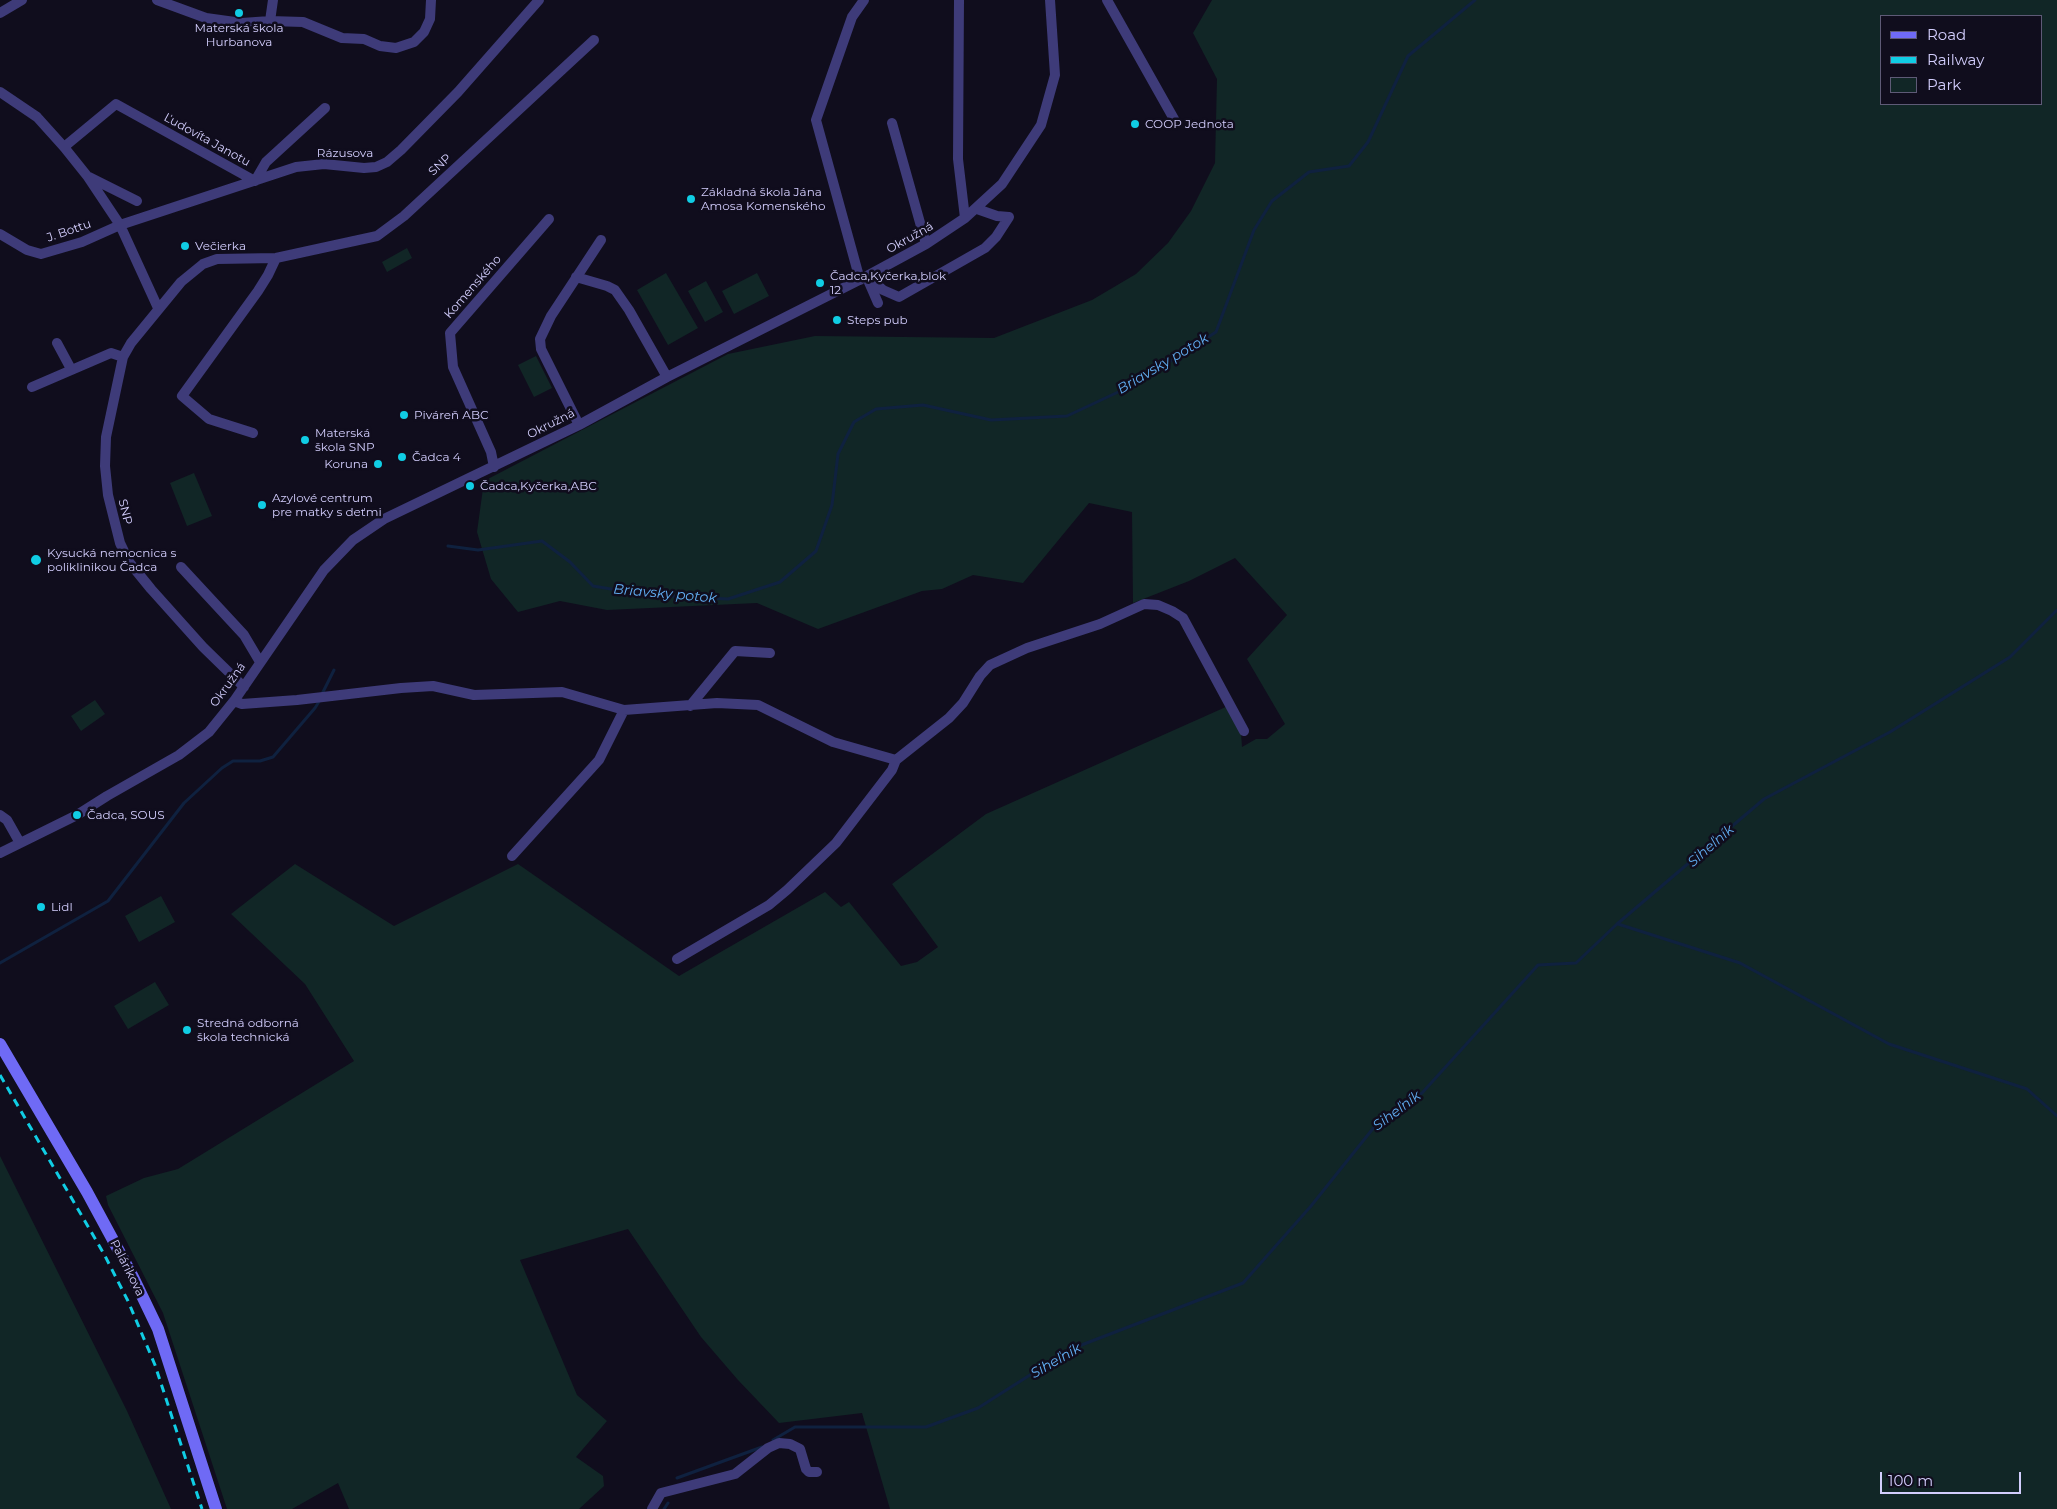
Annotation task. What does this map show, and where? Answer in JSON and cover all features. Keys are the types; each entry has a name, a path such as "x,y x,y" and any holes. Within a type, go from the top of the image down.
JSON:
{"main road":[{"name":"Palárikova","path":"0,1044 87,1192 133,1277 154,1321 216,1509"}],"street":[{"path":"0,13 22,0"},
{"path":"157,0 192,14 223,22 303,22 342,38 364,39 380,46 396,48 414,42 424,32 430,19 431,0"},
{"path":"270,21 273,0"},
{"name":"Rázusova","path":"120,225 296,167 324,164 364,168 387,162 458,92 539,0"},
{"path":"864,0 852,17 816,120 863,278 878,303"},
{"path":"960,0 958,159 965,218"},
{"name":"Okružná","path":"0,853 77,815 178,755 209,732 244,687 324,570 353,540 384,519 578,425 667,376 863,278 926,244 965,218 1002,184 1041,125 1055,75 1050,0"},
{"path":"1106,0 1174,119"},
{"name":"SNP","path":"244,687 203,647 151,589 129,562 120,544 108,495 105,466 106,437 123,357 131,343 180,282 217,258 276,258 377,236 404,216 594,40"},
{"path":"0,92 37,117 88,177 120,225 158,308"},
{"name":"Ľudovíta Janotu","path":"64,147 116,104 255,181 266,162 325,108"},
{"path":"892,124 926,244"},
{"path":"88,177 137,201"},
{"path":"863,278 899,297 984,248 996,237 1009,218 997,216 977,208"},
{"name":"Komenského","path":"494,466 491,452 453,366 450,332 549,218"},
{"name":"J. Bottu","path":"0,234 27,250 41,254 82,242 120,225"},
{"path":"578,425 539,344 542,332 550,316 601,240"},
{"path":"253,433 208,419 182,396 258,290 276,258"},
{"path":"576,277 615,290 667,376"},
{"path":"57,343 71,369"},
{"path":"32,387 111,353 123,357"},
{"path":"181,567 244,635 260,662"},
{"path":"677,959 769,905 787,890 836,843 892,770 896,760 949,718 963,703 980,676 990,665 1027,648 1100,624 1144,604 1158,605 1183,618 1244,731"},
{"path":"690,706 735,651 770,652"},
{"path":"234,701 242,704 297,700 433,686 474,695 562,692 624,710 717,703 758,705 833,742 896,760"},
{"path":"512,856 599,760 624,710"},
{"path":"0,815 7,820 20,843"},
{"path":"652,1509 661,1493 735,1474 773,1444 786,1443 796,1446 801,1451 806,1469 813,1473 817,1472"}],"green space":[{"path":"1212,0 2057,0 2057,1509 890,1509 862,1413 779,1423 701,1337 628,1229 520,1260 577,1395 607,1421 576,1457 603,1476 604,1486 579,1509 349,1509 338,1483 292,1509 227,1509 163,1313 108,1205 106,1196 144,1178 178,1169 354,1061 305,984 231,914 295,864 394,926 518,864 679,976 825,892 841,907 849,902 901,966 917,962 938,947 892,884 986,814 1228,706 1241,733 1242,747 1256,739 1267,739 1285,724 1247,659 1287,615 1235,558 1189,581 1133,603 1132,512 1089,503 1023,583 973,575 942,589 922,591 818,629 757,603 607,610 560,601 518,612 491,579 477,532 484,481 728,354 815,336 994,338 1092,300 1136,274 1168,243 1191,211 1215,163 1217,79 1193,33"},
{"path":"407,248 412,258 387,272 382,262"},
{"path":"666,273 698,328 668,345 637,290"},
{"path":"757,273 769,296 734,314 722,291"},
{"path":"706,281 723,312 705,322 688,291"},
{"path":"536,356 552,388 534,397 518,365"},
{"path":"194,473 212,516 187,526 170,483"},
{"path":"95,700 105,714 81,731 71,716"},
{"path":"161,896 175,922 139,942 125,916"},
{"path":"155,982 169,1005 128,1029 114,1006"},
{"path":"0,1156 127,1411 171,1509 0,1509"}],"waterway":[{"name":"Briavsky potok","path":"448,546 478,550 542,541 570,562 593,586 647,595 728,599 780,582 816,551 832,505 838,454 854,422 876,409 923,405 991,420 1067,416 1131,386 1216,332 1254,230 1272,201 1309,172 1349,166 1368,142 1408,56 1475,0"},
{"name":"Siheľník","path":"773,1440 795,1427 926,1427 978,1408 1071,1349 1243,1283 1311,1206 1375,1126 1422,1093 1538,965 1576,963 1617,924 1764,799 1890,732 2010,657 2057,610"},
{"name":"Briavsky potok","path":"322,694 334,670"},
{"name":"Briavsky potok","path":"0,963 108,901 184,803 222,768 233,761 260,761 273,757 320,700"},
{"path":"1618,924 1740,963 1889,1044 2027,1089 2057,1116"},
{"name":"Siheľník","path":"677,1478 762,1447"},
{"name":"Siheľník","path":"664,1509 668,1503"}],"railway":[{"path":"0,1075 104,1254 128,1301 155,1365 202,1509"}],"place":[{"name":"Materská škola Hurbanova","path":"239,13"},
{"name":"COOP Jednota","path":"1135,124"},
{"name":"Základná škola Jána Amosa Komenského","path":"691,199"},
{"name":"Večierka","path":"185,246"},
{"name":"Čadca,Kyčerka,blok 12","path":"820,283"},
{"name":"Steps pub","path":"837,320"},
{"name":"Piváreň ABC","path":"404,415"},
{"name":"Materská škola SNP","path":"305,440"},
{"name":"Čadca 4","path":"402,457"},
{"name":"Koruna","path":"378,464"},
{"name":"Čadca,Kyčerka,ABC","path":"470,486"},
{"name":"Azylové centrum pre matky s deťmi","path":"262,505"},
{"name":"Kysucká nemocnica s poliklinikou Čadca","path":"36,560"},
{"name":"Čadca, SOUS","path":"77,815"},
{"name":"Lidl","path":"41,907"},
{"name":"Stredná odborná škola technická","path":"187,1030"}]}
